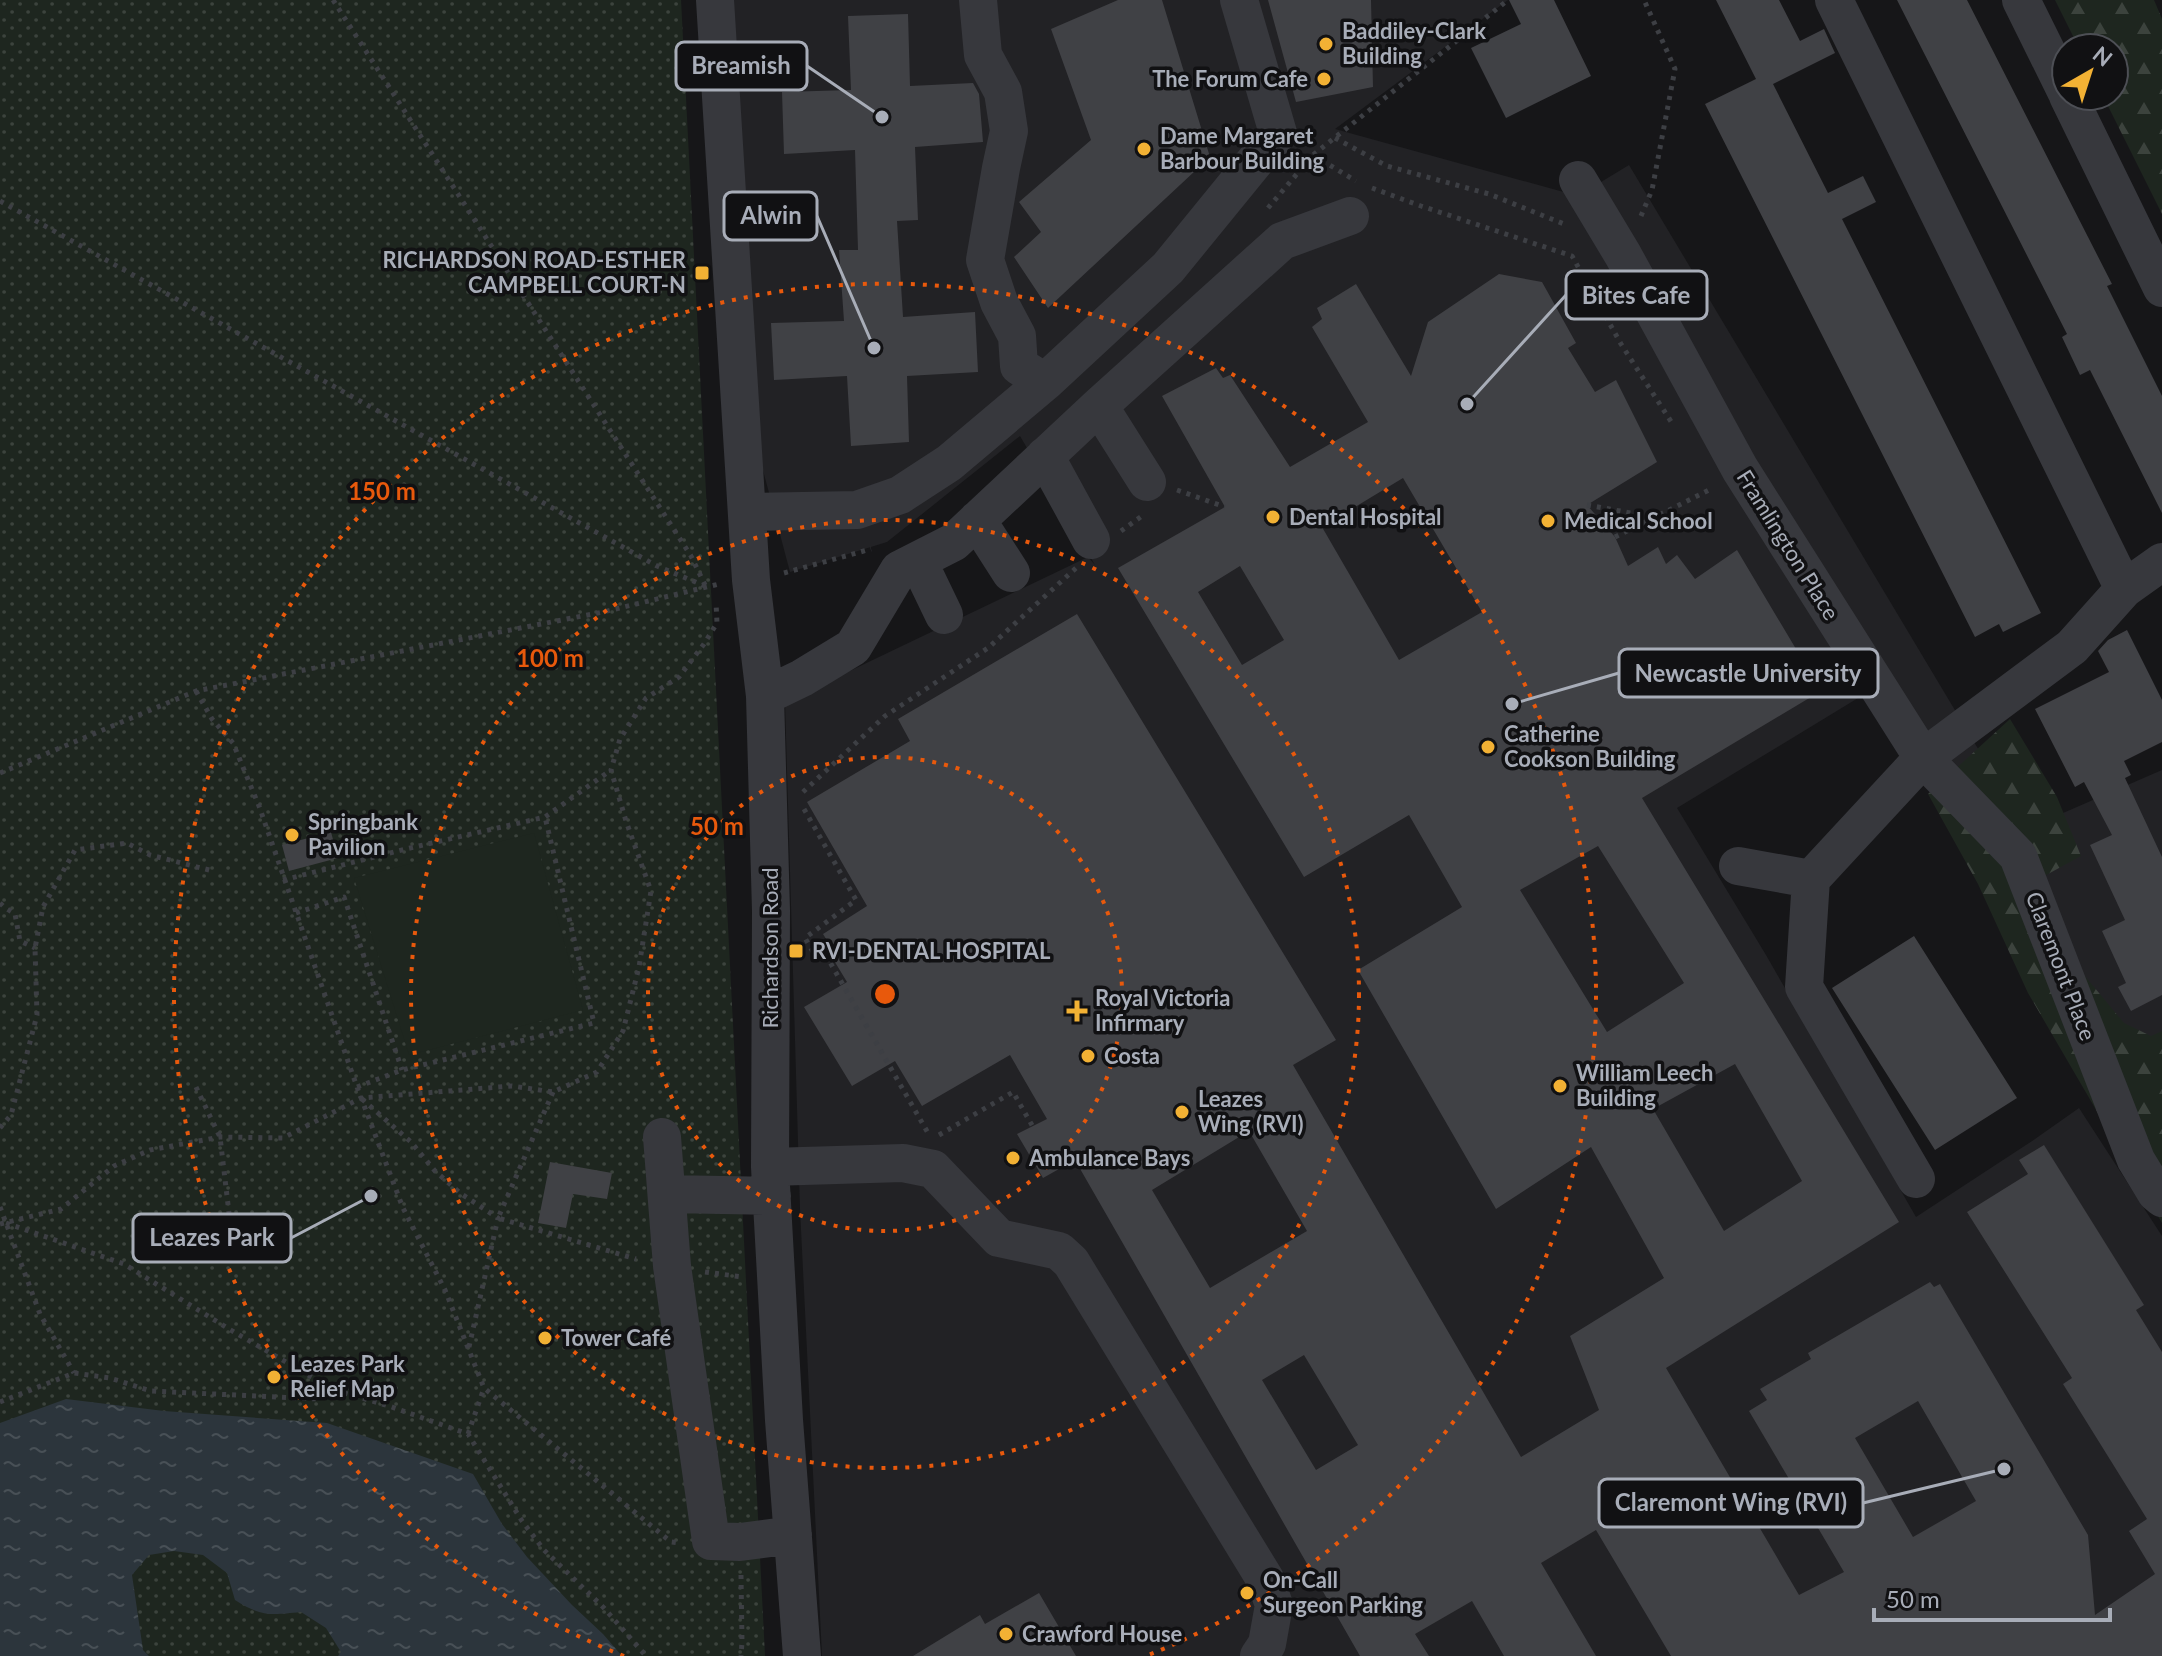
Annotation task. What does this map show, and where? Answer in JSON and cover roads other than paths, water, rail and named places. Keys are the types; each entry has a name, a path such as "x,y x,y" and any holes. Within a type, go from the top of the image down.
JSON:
{"street":[{"name":"Richardson Road","path":"715,0 751,580 765,696 771,911 771,1181 802,1656"},
{"path":"978,0 983,55 1003,92 1009,131 985,260 999,302 1017,336 1019,366 1045,382"},
{"path":"748,512 857,510 900,495 949,463 1045,382 1168,268 1278,133 1239,0"},
{"path":"1834,0 2124,589"},
{"path":"2021,0 2050,59"},
{"path":"2076,112 2162,288"},
{"name":"Framlington Place","path":"1578,180 1623,255 1740,469 1923,758"},
{"path":"765,696 853,647 899,570 954,542 1282,241 1350,216"},
{"path":"1099,406 1154,495"},
{"path":"1045,456 1093,549"},
{"path":"977,520 1011,573"},
{"path":"918,561 944,615"},
{"path":"1916,1179 1804,987 1811,879 1923,758 2072,647 2124,589 2162,562"},
{"name":"Claremont Place","path":"1923,758 2018,856 2136,1160 2162,1198"},
{"path":"1738,866 1811,879"},
{"path":"662,1137 672,1266 725,1542 793,1535"},
{"path":"667,1194 903,1163 933,1169 999,1238 1059,1251 1071,1262 1265,1579 1274,1605 1265,1639 1292,1656"}],"water":[{"path":"66,1399 164,1411 327,1423 473,1474 502,1524 527,1557 622,1656 338,1656 341,1652 326,1628 301,1612 266,1614 244,1606 235,1600 227,1573 203,1555 174,1551 149,1555 132,1575 143,1650 149,1656 0,1656 0,1423"}],"place":[{"name":"Baddiley-Clark Building","path":"1326,44"},
{"name":"The Forum Cafe","path":"1324,79"},
{"name":"Breamish","path":"882,117"},
{"name":"Dame Margaret Barbour Building","path":"1144,149"},
{"name":"RICHARDSON ROAD-ESTHER CAMPBELL COURT-N","path":"702,273"},
{"name":"Alwin","path":"874,348"},
{"name":"Bites Cafe","path":"1467,404"},
{"name":"Dental Hospital","path":"1273,517"},
{"name":"Medical School","path":"1548,521"},
{"name":"Newcastle University","path":"1512,704"},
{"name":"Catherine Cookson Building","path":"1488,747"},
{"name":"Springbank Pavilion","path":"292,835"},
{"name":"RVI-DENTAL HOSPITAL","path":"796,951"},
{"name":"Royal Victoria Infirmary","path":"1077,1011"},
{"name":"Costa","path":"1088,1056"},
{"name":"William Leech Building","path":"1560,1086"},
{"name":"Leazes Wing (RVI)","path":"1182,1112"},
{"name":"Ambulance Bays","path":"1013,1158"},
{"name":"Leazes Park","path":"371,1196"},
{"name":"Tower Café","path":"545,1338"},
{"name":"Leazes Park Relief Map","path":"274,1377"},
{"name":"Claremont Wing (RVI)","path":"2004,1469"},
{"name":"On-Call Surgeon Parking","path":"1247,1593"},
{"name":"Crawford House","path":"1006,1634"}]}
